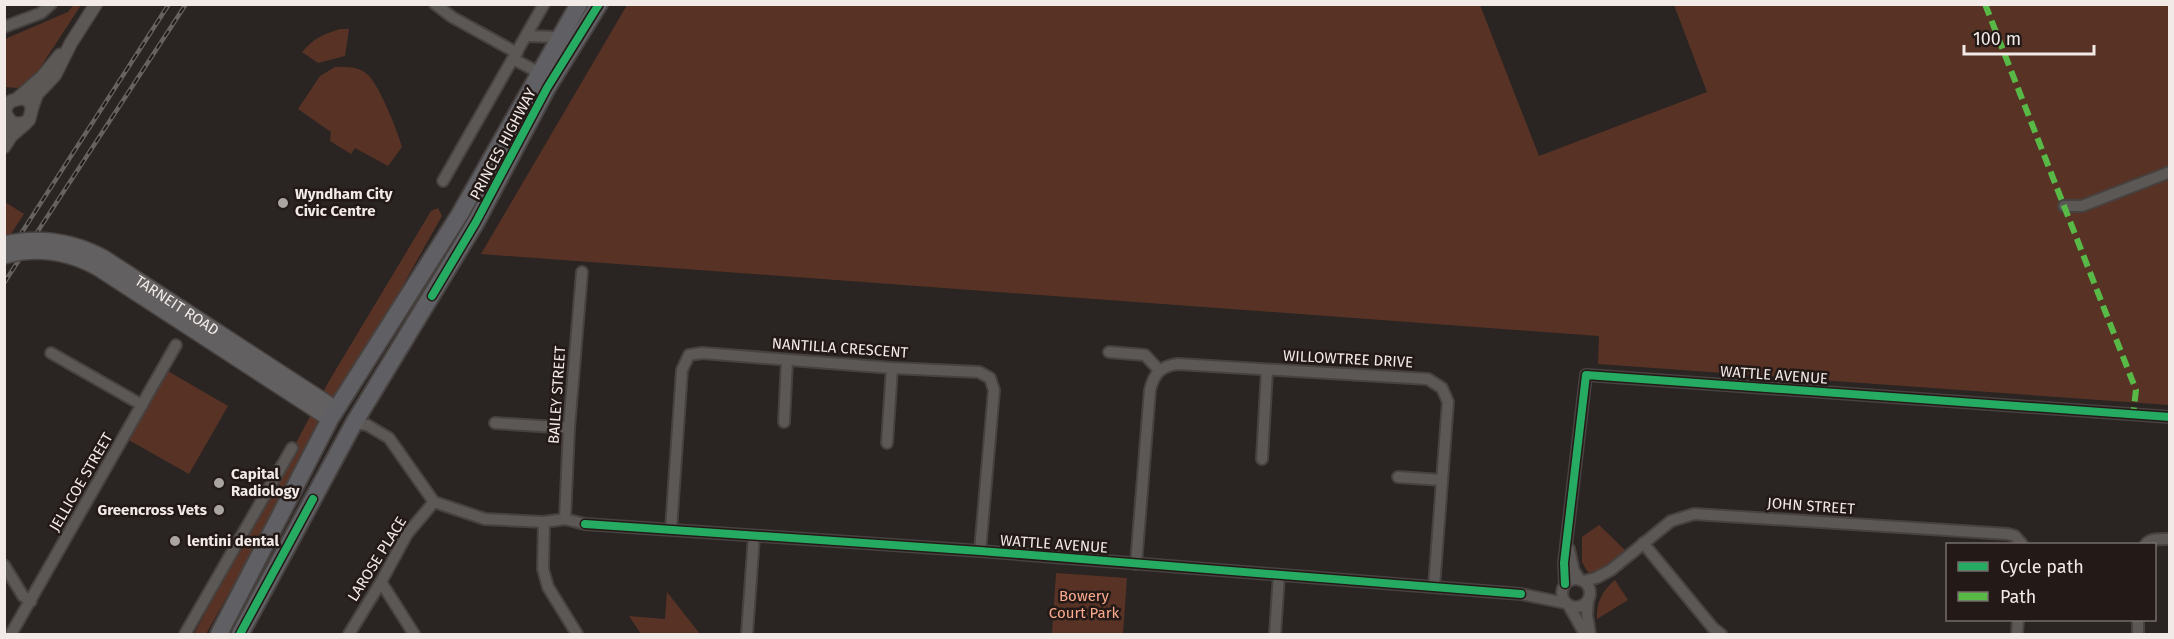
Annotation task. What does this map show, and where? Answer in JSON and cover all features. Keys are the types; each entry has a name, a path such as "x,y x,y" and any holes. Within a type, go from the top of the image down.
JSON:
{"highway":[{"name":"PRINCES HIGHWAY","path":"219,634 333,414 460,214 579,4"},
{"name":"PRINCES HIGHWAY","path":"240,634 354,423 476,222 542,99 599,4"},
{"path":"540,73 563,62"},
{"path":"460,214 476,222"},
{"path":"333,414 354,423"}],"main road":[{"name":"TARNEIT ROAD","path":"4,244 50,240 82,248 101,263 333,414"},
{"name":"TARNEIT ROAD","path":"4,256 25,252 53,253 101,263"}],"street":[{"path":"4,27 41,13 51,4"},
{"path":"4,147 11,136 32,117 32,108 37,94 55,75 71,43 96,4"},
{"name":"PRINCES HIGHWAY","path":"435,4 540,73"},
{"path":"443,180 544,4"},
{"path":"526,36 560,37"},
{"path":"4,131 8,104 12,97 42,77 71,43"},
{"path":"12,97 28,101 32,108"},
{"path":"6,114 12,123 26,123"},
{"path":"2064,206 2082,206 2169,172"},
{"name":"BAILEY STREET","path":"565,519 569,428 582,272"},
{"name":"JELLICOE STREET","path":"11,634 177,345"},
{"path":"1109,352 1145,355 1159,370 1153,377 1150,390 1136,564"},
{"path":"51,353 142,405"},
{"name":"NANTILLA CRESCENT","path":"671,529 682,369 689,355 702,353 892,368 980,372 990,378 993,390 980,551"},
{"path":"784,422 787,360"},
{"name":"WILLOWTREE DRIVE","path":"1159,370 1167,365 1178,364 1428,379 1442,388 1448,402 1434,587"},
{"path":"887,443 892,368"},
{"path":"1262,459 1267,370"},
{"name":"WATTLE AVENUE","path":"1521,594 1545,592 1564,585 1564,563 1586,375 2169,417"},
{"path":"354,423 367,425 389,438 434,502"},
{"path":"495,423 569,428"},
{"path":"185,634 292,448"},
{"path":"1398,477 1441,480"},
{"name":"WATTLE AVENUE","path":"434,502 485,519 544,522 565,519 585,524 980,551 1521,594 1567,604"},
{"name":"LAROSE PLACE","path":"349,634 407,534 434,502"},
{"name":"JOHN STREET","path":"1589,597 1611,570 1643,543 1671,521 1694,514 2008,534 2015,536 2021,543"},
{"path":"544,522 543,569 548,586 577,634"},
{"path":"747,634 754,536"},
{"path":"2148,543 2154,540 2169,539"},
{"name":"WATTLE AVENUE","path":"1568,542 1574,571 1582,580"},
{"path":"1643,543 1713,628 1722,634"},
{"path":"4,564 23,596 31,600"},
{"name":"JOHN STREET","path":"1582,580 1596,578 1611,570"},
{"path":"1275,634 1279,575"},
{"path":"1572,579 1582,580 1589,587 1588,634 1562,595 1564,585 1572,579"},
{"path":"381,582 414,634"},
{"path":"1567,604 1582,606 1589,597"}],"green space":[{"path":"74,4 81,5 36,74 18,88 5,87 5,39 68,12"},
{"path":"627,5 1480,5 1539,156 1707,92 1674,5 2169,5 2169,405 1598,364 1599,336 481,254"},
{"path":"340,29 349,29 345,56 318,63 302,52 319,38"},
{"path":"335,67 352,67 360,70 372,79 377,88 402,147 388,166 355,148 351,154 330,141 331,132 298,109 320,76"},
{"path":"5,202 24,214 5,243"},
{"path":"438,208 442,216 206,634 194,634 329,381 431,211"},
{"path":"166,370 228,406 189,474 127,439"},
{"path":"1599,525 1626,551 1603,570 1593,574 1587,571 1582,562 1582,537"},
{"name":"Bowery Court Park","path":"1056,573 1127,578 1123,634 1052,634"},
{"path":"1615,580 1628,600 1597,619 1601,597"},
{"path":"667,592 700,634 641,634 629,616 665,619"}],"railway":[{"path":"4,260 169,4"},
{"path":"4,283 186,4"}],"marked path":[{"path":"1985,4 2136,390 2133,415"}],"cycle path":[{"path":"432,296 476,222 547,88 599,4"},
{"path":"1565,584 1564,563 1586,375 2170,417"},
{"path":"240,634 313,499"},
{"path":"585,524 980,551 1521,594"}],"place":[{"name":"Wyndham City Civic Centre","path":"283,203"},
{"name":"Capital Radiology","path":"219,483"},
{"name":"Greencross Vets","path":"219,510"},
{"name":"lentini dental","path":"175,541"}]}
